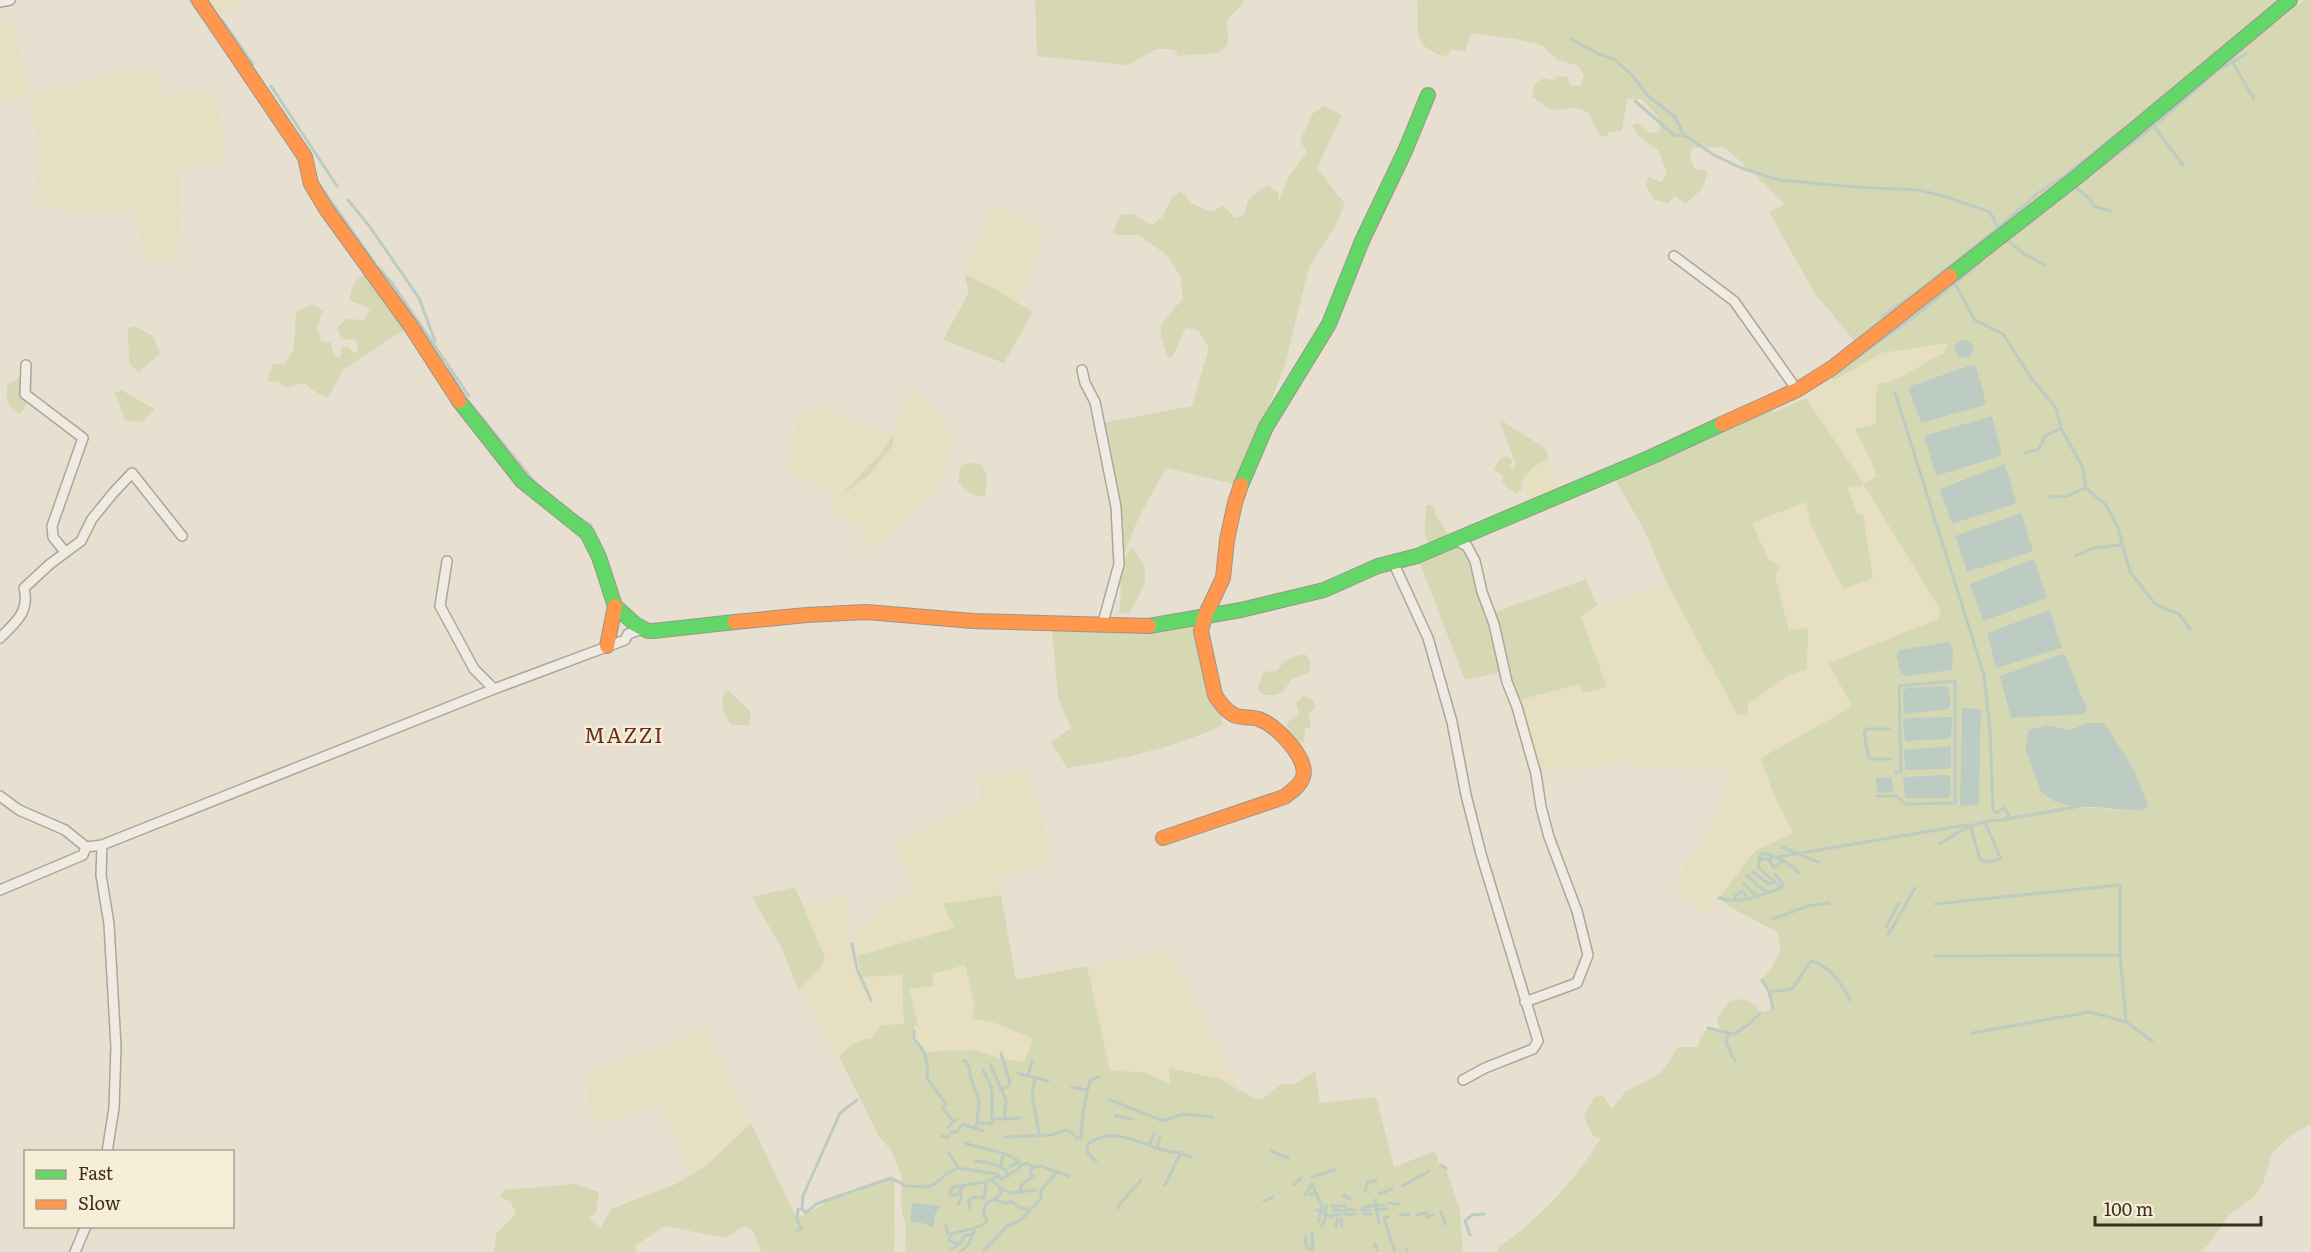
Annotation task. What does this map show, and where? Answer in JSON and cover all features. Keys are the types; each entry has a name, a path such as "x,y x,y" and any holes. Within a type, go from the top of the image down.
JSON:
{"street":[{"path":"0,2 10,0"},
{"path":"199,0 305,158 311,184 326,209 398,307 458,400 522,481 587,533 599,557 615,606 607,646"},
{"path":"0,796 19,810 65,830 86,847 102,845 494,689 625,640 628,634 643,629 658,631 807,615 866,612 962,620 1156,626 1324,590 1378,566 1417,556 1611,475 1797,390 1832,368 2077,177 2290,0"},
{"path":"1163,838 1284,797 1297,789 1303,779 1304,766 1299,754 1278,731 1258,718 1235,716 1219,702 1215,694 1202,631 1205,616 1223,578 1227,540 1235,503 1247,470 1266,427 1329,324 1362,241 1405,151 1428,95"},
{"path":"1674,256 1734,301 1797,390"},
{"path":"26,365 25,394 83,438 52,526 53,537 65,552"},
{"path":"1082,370 1085,383 1095,402 1116,507 1119,564 1102,626"},
{"path":"0,639 20,618 27,601 24,588 81,541 92,519 132,473 182,536"},
{"path":"1455,540 1467,546 1475,561 1482,592 1494,624 1507,682 1517,706 1536,774 1549,837 1577,910 1588,955 1577,983 1525,1002"},
{"path":"447,561 440,606 474,669 494,689"},
{"path":"1394,562 1428,638 1452,722 1466,795 1481,854 1538,1041 1533,1049 1462,1080"},
{"path":"615,606 643,629"},
{"path":"102,845 101,875 110,934 116,1047 114,1108 107,1150"},
{"path":"0,890 83,855 86,847"},
{"path":"75,1252 86,1228"}],"shaded area":[{"path":"203,0 242,0 215,18"},
{"path":"12,18 31,95 0,101 0,19"},
{"path":"125,72 158,72 162,96 215,90 223,129 224,162 179,165 181,213 177,263 144,258 135,209 99,215 32,204 40,162 31,95"},
{"path":"993,207 1019,215 1044,233 1019,302 964,274 979,234"},
{"path":"1985,335 2183,826 1874,818 1853,707 1761,758 1772,790 1793,833 1755,851 1719,898 1710,914 1683,896 1677,888 1686,862 1701,849 1729,772 1715,769 1635,768 1623,763 1571,770 1540,771 1518,700 1580,684 1607,687 1580,617 1597,605 1668,585 1738,714 1746,715 1748,704 1787,676 1807,669 1808,629 1790,631 1775,575 1752,523 1806,501 1810,523 1843,589 1873,579 1857,513 1848,487 1864,484 1803,393 1859,354"},
{"path":"1964,340 1970,343 1973,349 1970,355 1964,358 1958,355 1955,349 1958,343"},
{"path":"1971,365 1976,367 1985,405 1921,423 1909,390 1911,386"},
{"path":"915,387 956,438 933,492 884,540 861,549 867,533 830,508 840,496 869,475 892,445 891,437 866,473 837,498 788,471 797,420 816,406 892,436"},
{"path":"1992,416 2002,454 1936,476 1924,436"},
{"path":"1549,458 1561,490 1531,503 1522,481 1532,468"},
{"path":"2005,464 2017,503 1952,524 1940,489"},
{"path":"2021,513 2033,551 1967,572 1955,536"},
{"path":"2034,559 2047,598 1983,621 1970,584"},
{"path":"2050,610 2062,648 1996,668 1987,633"},
{"path":"1949,642 1953,649 1952,670 1905,676 1901,673 1896,655 1900,650"},
{"path":"2062,654 2066,657 2087,710 2084,714 2011,718 2000,676"},
{"path":"1948,686 1951,705 1948,709 1904,714 1903,691 1907,688"},
{"path":"1962,708 1981,709 1979,805 1960,806"},
{"path":"1952,717 1951,738 1905,741 1903,722 1905,718"},
{"path":"2087,723 2104,723 2134,769 2148,806 2141,811 2076,807 2054,801 2041,792 2025,748 2029,730 2047,725 2071,730"},
{"path":"1951,746 1951,767 1948,769 1906,770 1903,750"},
{"path":"1027,769 1054,863 996,877 1001,895 944,904 954,928 862,977 902,975 904,1025 846,1049 839,1057 798,989 819,969 824,958 802,904 848,897 849,936 853,938 860,926 889,900 910,894 911,881 894,844 918,834 981,799 978,777"},
{"path":"1950,776 1951,794 1947,798 1905,798 1903,779 1905,777"},
{"path":"1892,777 1893,792 1877,793 1876,778"},
{"path":"1167,948 1241,1091 1220,1079 1169,1068 1171,1084 1144,1072 1110,1071 1087,966 1119,961"},
{"path":"965,964 976,1007 972,1018 995,1023 1034,1038 1024,1062 1003,1059 974,1050 924,1052 914,1039 914,1025 918,1025 909,989 934,986 932,974"},
{"path":"707,1028 751,1123 707,1165 692,1174 659,1105 591,1125 586,1073"},
{"path":"912,1203 941,1206 935,1214 933,1227 919,1222 910,1222"}],"green space":[{"path":"1035,0 1245,0 1227,21 1228,44 1219,53 1178,56 1174,49 1156,49 1128,65 1037,56"},
{"path":"1417,0 2284,0 2111,144 1856,343 1814,292 1769,212 1785,204 1725,147 1692,148 1690,156 1694,169 1707,171 1705,182 1700,190 1685,204 1675,196 1668,203 1653,199 1646,185 1648,177 1661,182 1667,174 1659,151 1638,135 1632,126 1638,123 1648,133 1660,132 1658,117 1642,99 1627,99 1622,131 1609,132 1606,137 1599,135 1588,112 1576,108 1552,110 1532,97 1535,83 1544,78 1553,80 1557,76 1568,77 1570,85 1580,86 1584,75 1577,65 1557,60 1542,45 1471,33 1465,52 1452,49 1445,57 1421,42"},
{"path":"2304,0 2311,0 2311,1124 2293,1134 2272,1153 2263,1184 2254,1197 2229,1215 2209,1244 2200,1252 1497,1252 1499,1247 1529,1224 1556,1198 1591,1154 1601,1138 1593,1136 1584,1117 1594,1097 1603,1096 1612,1109 1625,1092 1661,1073 1678,1047 1698,1047 1700,1037 1708,1028 1720,1031 1717,1018 1729,1001 1744,999 1756,1006 1760,1013 1773,1009 1769,992 1762,980 1781,950 1777,932 1730,907 1719,898 1755,851 1793,833 1772,790 1761,758 1852,707 1829,663 1938,619 1941,611 1864,485 1848,488 1857,513 1863,515 1873,579 1843,589 1810,523 1806,502 1752,523 1769,560 1780,565 1775,575 1789,631 1808,628 1807,669 1787,676 1748,704 1747,715 1737,714 1668,585 1643,528 1615,479 1642,470 1769,408 1773,413 1806,398 1864,484 1876,477 1875,469 1855,429 1876,424 1876,394 1879,384 1903,376 1944,353 1948,343 1881,353 1835,380 1828,377 1955,284 1988,252 2154,126","holes":["1971,365 1976,367 1986,402 1985,405 1921,423 1909,390 1912,386","1925,436 1995,458 1936,476","2005,464 2017,503 1952,524","2021,513 1967,572 1955,536","1987,633 2062,648 1996,667","1962,708 1981,709 1979,805","2104,723 2134,769 2147,806 2140,811 2076,807 2041,792 2033,769 2047,725 2071,730","1951,746 1951,767 1906,770"]},
{"path":"1324,106 1342,115 1317,168 1345,204 1335,227 1309,267 1285,365 1238,485 1166,468 1138,519 1122,559 1119,496 1103,423 1192,406 1209,348 1198,330 1186,328 1172,357 1168,358 1161,337 1161,325 1183,298 1180,276 1168,256 1139,235 1118,235 1113,231 1120,215 1133,214 1152,225 1163,216 1172,197 1181,191 1191,203 1211,212 1223,206 1236,218 1244,215 1248,200 1267,185 1278,192 1279,202 1288,177 1307,152 1300,141 1312,114"},
{"path":"381,266 421,324 397,334 343,370 328,398 304,383 286,388 278,382 267,381 273,364 284,364 294,349 296,312 312,304 323,311 317,328 321,341 331,343 334,356 340,358 342,347 347,346 354,353 358,352 356,340 341,339 337,328 346,319 364,320 370,311 365,306 350,301 352,287 363,275"},
{"path":"964,274 995,289 1033,312 1004,363 943,340 969,292"},
{"path":"134,326 153,336 160,354 138,373 129,362 128,328"},
{"path":"27,372 31,383 30,394 20,414 8,402 7,385"},
{"path":"121,390 155,409 143,422 125,420 115,393"},
{"path":"1499,419 1545,448 1549,458 1532,468 1521,482 1523,488 1517,494 1502,481 1504,476 1493,470 1501,457 1508,457 1513,461 1510,466 1513,469 1516,465"},
{"path":"892,436 893,445 869,475 840,496 883,451"},
{"path":"966,463 982,464 987,477 985,496 969,493 958,481 960,469"},
{"path":"1430,504 1449,538 1431,545 1425,536 1425,506"},
{"path":"1455,545 1463,552 1479,582 1502,672 1465,680 1419,561"},
{"path":"1131,547 1143,564 1145,580 1129,613 1119,614 1121,589 1117,583 1122,564"},
{"path":"1586,579 1597,605 1581,617 1607,687 1583,693 1580,684 1518,700 1510,682 1493,613"},
{"path":"1193,626 1199,629 1223,725 1147,752 1067,768 1051,742 1071,728 1058,698 1052,629"},
{"path":"1305,654 1311,663 1309,672 1291,679 1284,690 1278,694 1264,695 1258,689 1263,672 1277,671 1289,659"},
{"path":"727,689 751,712 749,725 731,725 723,712 722,697"},
{"path":"1303,696 1314,700 1315,708 1308,714 1311,728 1305,728 1304,742 1297,742 1286,724 1299,713 1296,703"},
{"path":"795,887 825,958 819,969 798,989 781,947 752,897"},
{"path":"1001,895 1016,980 1087,966 1110,1071 1144,1072 1170,1084 1169,1068 1220,1079 1255,1099 1264,1098 1280,1085 1296,1083 1315,1071 1320,1103 1376,1097 1394,1167 1435,1151 1440,1165 1446,1168 1460,1211 1463,1252 905,1252 906,1228 901,1205 902,1177 891,1150 880,1138 839,1057 854,1044 872,1038 882,1025 904,1024 902,975 862,977 857,956 954,928 943,904","holes":["965,965 975,1007 972,1018 995,1023 1034,1039 1024,1062 1003,1059 974,1050 924,1052 914,1039 914,1026 918,1026 909,989 934,986 932,974"]},
{"path":"751,1123 797,1219 834,1198 857,1192 886,1179 895,1180 894,1252 761,1252 754,1232 745,1226 724,1238 665,1226 635,1246 636,1252 494,1252 496,1234 516,1214 511,1202 501,1197 503,1190 575,1184 599,1192 596,1213 589,1218 600,1229 611,1209 676,1184 707,1165"}],"waterway":[{"path":"190,0 203,18"},
{"path":"222,20 253,64"},
{"path":"1571,39 1614,59 1632,75 1647,95 1675,117 1684,135 1714,155 1741,168 1780,180 1919,190 1990,212 1998,228"},
{"path":"2095,171 2149,130 2217,71 2246,54"},
{"path":"2233,63 2254,99"},
{"path":"271,86 337,186"},
{"path":"1635,101 1675,136 1684,135"},
{"path":"2154,126 2183,165"},
{"path":"1881,317 1916,293 2038,193 2063,177 2124,129"},
{"path":"316,180 379,269 392,283 469,396"},
{"path":"2074,186 2090,199 2095,207 2111,211"},
{"path":"348,200 370,227 419,298 435,341"},
{"path":"2006,239 2024,254 2045,265"},
{"path":"1849,363 1915,316 1981,262"},
{"path":"1955,284 1975,320 2003,334 2031,378 2056,408 2061,428 2083,468 2086,488 2106,505 2117,525 2130,572 2156,605 2179,614 2190,629"},
{"path":"448,370 464,395"},
{"path":"1895,393 1984,675 1990,730 1993,810 1996,813 2004,808 2008,814 2006,820 1979,823 1940,844"},
{"path":"469,402 537,485"},
{"path":"1739,424 1757,416"},
{"path":"2026,453 2039,449 2045,436 2061,428"},
{"path":"2050,497 2068,496 2085,488"},
{"path":"575,515 591,525"},
{"path":"2076,556 2093,548 2121,545"},
{"path":"1876,796 1896,796 1906,804 1955,803 1955,681 1899,686 1901,772 1896,772"},
{"path":"1890,729 1866,729 1864,733 1869,759 1891,759"},
{"path":"2006,819 2076,807"},
{"path":"1970,825 1980,860 1987,862 2001,859 1985,822"},
{"path":"1781,888 1758,867 1759,860 1967,825"},
{"path":"1782,847 1818,862"},
{"path":"1759,860 1761,853 1772,855 1786,862 1799,873"},
{"path":"1772,856 1769,860 1774,868 1783,860"},
{"path":"1753,872 1769,884 1775,882"},
{"path":"1719,898 1743,900 1781,888 1783,884 1775,874"},
{"path":"1747,875 1768,892"},
{"path":"1744,884 1757,897"},
{"path":"1935,904 2120,885 2120,955"},
{"path":"1888,935 1915,888"},
{"path":"1736,900 1735,896 1742,891 1748,898"},
{"path":"1773,919 1808,906 1829,903"},
{"path":"1886,927 1899,903"},
{"path":"852,944 857,969 871,1000"},
{"path":"1935,956 2120,955 2126,1022"},
{"path":"1769,992 1792,989 1811,961 1829,971 1839,981 1850,1000"},
{"path":"1762,980 1769,992 1773,1009"},
{"path":"1972,1033 2090,1012 2126,1022 2152,1041"},
{"path":"1708,1028 1734,1034 1760,1013"},
{"path":"914,1031 914,1039 926,1057 927,1078 946,1104 943,1109 953,1121"},
{"path":"1729,1033 1726,1042 1735,1061"},
{"path":"1000,1090 1010,1083 1001,1053"},
{"path":"963,1061 967,1062 979,1100 977,1123 974,1129"},
{"path":"1028,1076 1032,1062"},
{"path":"990,1064 1006,1100 1004,1119 992,1119"},
{"path":"978,1123 992,1124 992,1088 983,1070"},
{"path":"1018,1073 1048,1081"},
{"path":"1005,1137 1051,1135 1066,1130 1076,1138 1081,1138 1083,1111 1090,1080 1098,1077"},
{"path":"1035,1078 1032,1094 1039,1135"},
{"path":"1072,1087 1086,1090"},
{"path":"802,1208 803,1196 840,1113 857,1100"},
{"path":"1110,1100 1163,1121 1183,1114 1213,1117"},
{"path":"1115,1116 1132,1119"},
{"path":"1004,1119 1020,1118"},
{"path":"948,1127 957,1119"},
{"path":"942,1136 947,1138 951,1132 957,1132 963,1124 983,1131"},
{"path":"1150,1144 1154,1134"},
{"path":"1096,1161 1087,1152 1088,1144 1106,1136 1124,1137 1191,1157"},
{"path":"1157,1147 1160,1137"},
{"path":"965,1143 999,1152 1018,1161"},
{"path":"1271,1151 1288,1158"},
{"path":"1165,1185 1181,1152"},
{"path":"949,1153 958,1168"},
{"path":"1000,1167 1004,1154"},
{"path":"975,1161 999,1166 1009,1176"},
{"path":"1006,1170 1019,1162"},
{"path":"797,1231 801,1229 797,1219 798,1209 806,1213 816,1204 891,1178 906,1186 927,1187 958,1168 996,1174 1002,1179 1027,1163 1032,1167 1041,1166 1069,1176"},
{"path":"1441,1165 1446,1168"},
{"path":"1020,1192 1021,1186 1033,1176 1030,1172 1032,1168"},
{"path":"1312,1177 1334,1170"},
{"path":"983,1252 1007,1226 1020,1221 1041,1198 1041,1190 1058,1171"},
{"path":"1402,1186 1429,1171"},
{"path":"949,1195 953,1187 986,1182 998,1176"},
{"path":"1293,1185 1301,1178"},
{"path":"992,1180 1001,1193 994,1199"},
{"path":"1118,1208 1141,1180"},
{"path":"1365,1191 1368,1182 1376,1181"},
{"path":"970,1209 969,1200 974,1197 984,1198 986,1182"},
{"path":"1305,1195 1312,1184 1320,1202"},
{"path":"949,1195 956,1195 964,1186"},
{"path":"999,1187 1011,1193 1035,1190"},
{"path":"1379,1194 1392,1189"},
{"path":"958,1204 961,1192"},
{"path":"1310,1194 1316,1194"},
{"path":"1343,1195 1350,1199"},
{"path":"1264,1201 1273,1197"},
{"path":"960,1252 969,1244 975,1228 987,1220 983,1213 986,1204 994,1199 1004,1203 1013,1202 1018,1207 1031,1210"},
{"path":"1375,1200 1379,1223"},
{"path":"1388,1203 1398,1204"},
{"path":"1319,1221 1322,1204"},
{"path":"1322,1226 1326,1205"},
{"path":"1363,1207 1384,1205"},
{"path":"1332,1206 1345,1206 1347,1210 1355,1210"},
{"path":"1376,1210 1386,1209"},
{"path":"1317,1210 1332,1217 1335,1214 1341,1215"},
{"path":"1333,1210 1344,1211 1346,1215 1356,1214"},
{"path":"1361,1210 1370,1210"},
{"path":"1441,1212 1445,1224"},
{"path":"1417,1215 1426,1213 1427,1217 1433,1215"},
{"path":"1364,1214 1372,1214"},
{"path":"1400,1215 1409,1214"},
{"path":"1470,1235 1465,1221 1472,1215 1484,1214"},
{"path":"1388,1217 1384,1218 1395,1252"},
{"path":"1336,1227 1337,1219"},
{"path":"1341,1219 1342,1226"},
{"path":"946,1226 947,1233 951,1234 975,1228"},
{"path":"1305,1236 1306,1245 1309,1249 1313,1249 1312,1232"},
{"path":"951,1234 949,1241 960,1244"},
{"path":"950,1250 960,1244 964,1236 973,1234"},
{"path":"1375,1244 1378,1252"}],"traffic: fast":[{"path":"1950,276 2077,177 2290,0"},
{"path":"1241,485 1266,427 1329,324 1362,241 1405,151 1428,95"},
{"path":"459,401 522,481 587,533 599,557 615,606 635,624 648,631 653,631 735,622"},
{"path":"1149,626 1241,610 1324,590 1378,566 1417,556 1651,457 1722,424"}],"traffic: slow":[{"path":"199,0 305,157 311,184 326,209 410,325 459,401"},
{"path":"1722,424 1797,390 1832,368 1950,276"},
{"path":"1163,838 1284,797 1298,786 1303,777 1304,770 1301,761 1283,736 1268,723 1234,715 1219,701 1215,695 1201,631 1205,616 1223,578 1227,540 1241,485"},
{"path":"607,646 615,606"},
{"path":"735,622 866,612 973,621 1149,626"}],"district":[{"name":"MAZZI","path":"624,736"}]}
